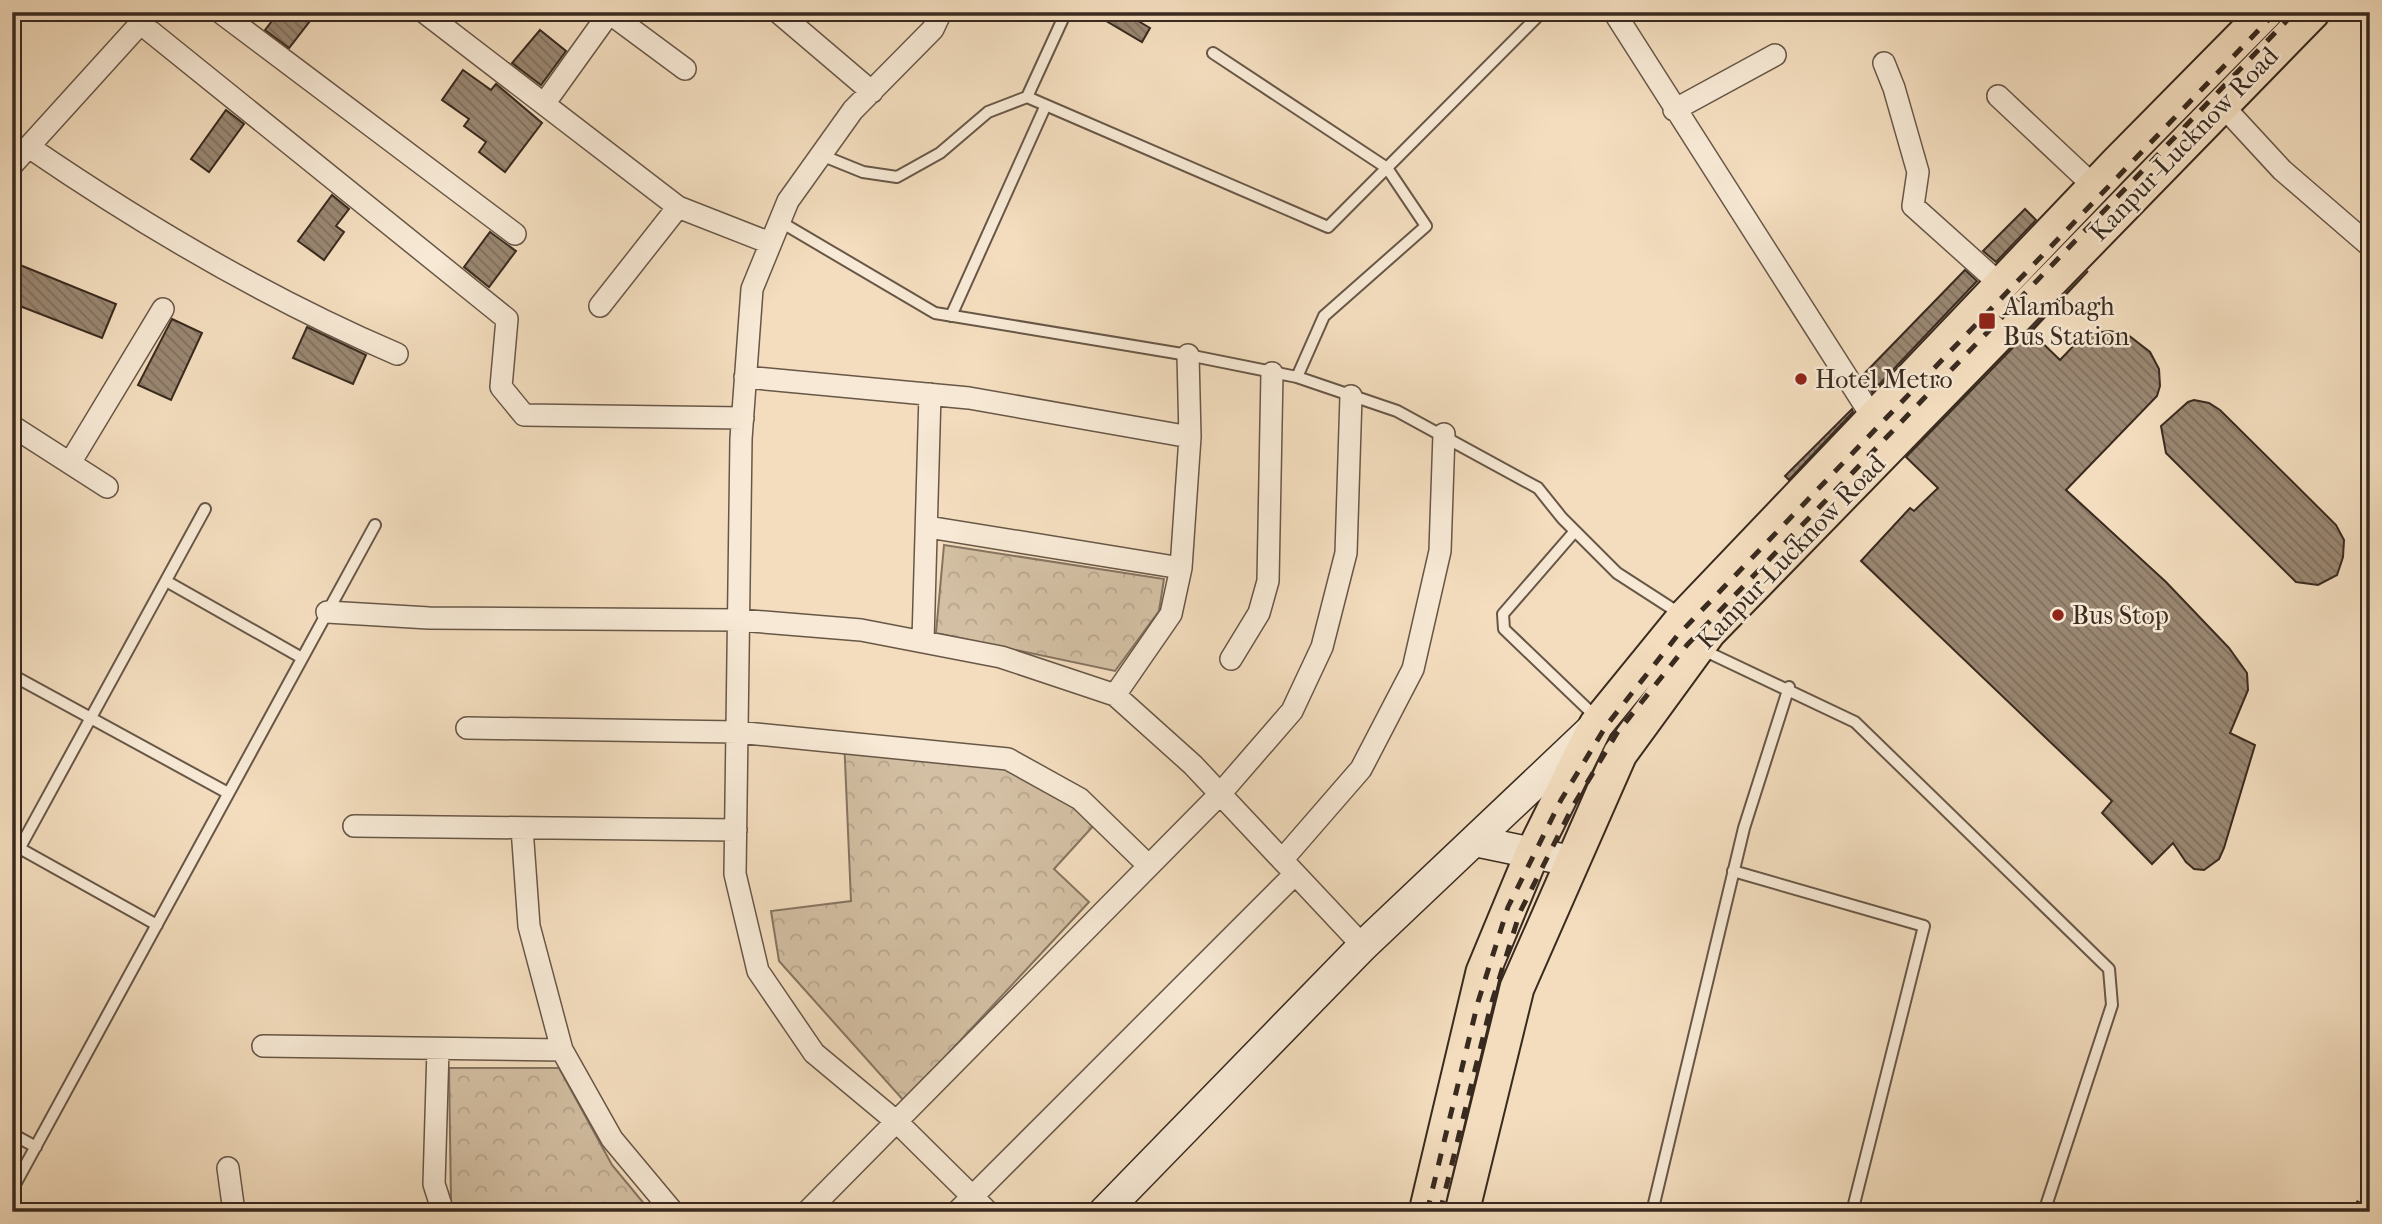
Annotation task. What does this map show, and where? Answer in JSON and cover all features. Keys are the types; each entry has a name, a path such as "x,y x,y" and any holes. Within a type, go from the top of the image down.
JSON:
{"main road":[{"name":"Kanpur-Lucknow Road","path":"1426,1212 1483,971 1532,854 1598,723 1684,617 2266,12"},
{"name":"Kanpur-Lucknow Road","path":"1462,1212 1517,988 1620,754 1709,632 2313,12"},
{"path":"1104,1212 1363,946 1598,723"},
{"path":"1475,841 1571,861"}],"street":[{"path":"220,12 515,234"},
{"path":"424,12 678,207 770,243"},
{"path":"778,12 872,92"},
{"path":"941,12 933,29 853,110 788,201 752,289 743,418 736,874 758,971 814,1053 898,1123 964,1204 988,1212"},
{"path":"1614,12 1674,110 1873,418"},
{"path":"544,104 609,13 685,69"},
{"path":"12,165 145,18 507,319 501,387 524,415 743,418"},
{"path":"1674,110 1776,55"},
{"path":"1884,63 1895,88 1918,172 1913,206 2001,285"},
{"path":"1998,96 2096,188"},
{"path":"2222,105 2282,170 2370,246"},
{"path":"29,146 122,211 299,311 397,354"},
{"path":"600,306 678,207"},
{"path":"70,463 163,309"},
{"path":"1115,695 1171,614 1181,568 1190,437 1188,355"},
{"path":"1231,659 1259,613 1268,581 1272,373"},
{"path":"745,377 930,394 1190,437"},
{"path":"923,641 930,394"},
{"path":"807,1212 898,1123 1220,794 1292,711 1322,648 1346,553 1351,397"},
{"path":"12,426 107,487"},
{"path":"964,1204 1288,867 1361,769 1413,669 1440,551 1444,435"},
{"path":"928,527 1181,568"},
{"path":"327,612 429,618 739,620 861,631 1001,657 1115,695 1220,794 1363,946"},
{"path":"467,728 737,732 1009,760 1080,799 1149,866"},
{"path":"354,826 736,830"},
{"path":"522,828 529,926 562,1050 612,1139 673,1212"},
{"path":"263,1046 562,1050"},
{"path":"438,1049 433,1184 443,1212"},
{"path":"228,1168 234,1212"}],"lane":[{"path":"821,155 863,172 897,177 940,153 988,112 1027,97 1066,12"},
{"path":"1027,97 1328,227 1542,12"},
{"path":"1213,54 1387,169 1426,226 1324,316 1297,377"},
{"path":"951,316 1045,107"},
{"path":"779,221 935,313 1188,355 1297,377 1397,411 1538,488 1575,531 1617,573 1684,617"},
{"path":"12,863 16,846 91,718 205,509"},
{"path":"12,1190 375,525"},
{"path":"1575,531 1503,614 1504,629 1598,723"},
{"path":"166,581 302,657"},
{"path":"1699,647 1789,687 1856,722 2109,969 2112,1004 2044,1212"},
{"path":"12,675 228,793"},
{"path":"1652,1212 1744,828 1789,687"},
{"path":"16,846 157,925"},
{"path":"1733,871 1924,926 1852,1212"},
{"path":"12,1134 36,1147"}],"green space":[{"path":"944,545 1164,579 1159,611 1115,671 936,633"},
{"path":"844,738 1041,775 1095,824 1054,869 1089,902 904,1101 779,961 771,911 851,901"},
{"path":"449,1068 559,1068 612,1165 651,1212 456,1212 451,1202"}],"building":[{"path":"279,12 317,12 289,48 265,30"},
{"path":"1091,12 1123,12 1150,28 1142,42"},
{"path":"540,30 566,51 541,85 512,63"},
{"path":"463,70 491,90 496,84 542,123 505,172 479,152 486,142 464,126 469,119 442,100"},
{"path":"226,110 244,124 209,172 191,159"},
{"path":"332,195 349,209 336,226 344,232 324,260 298,241"},
{"path":"2025,209 2036,220 1996,262 1983,251"},
{"path":"490,232 516,251 489,287 464,267"},
{"path":"20,265 116,304 102,338 12,303 12,284"},
{"path":"1965,270 1977,281 1872,392 1862,376"},
{"name":"Bus Stop","path":"2088,271 2031,332 2060,360 2079,340 2092,333 2110,331 2128,335 2150,352 2159,369 2160,386 2157,396 2066,490 2166,582 2229,648 2247,673 2248,690 2230,733 2255,745 2224,848 2219,859 2204,870 2194,869 2173,843 2152,864 2102,813 2112,801 1861,561 1910,508 1914,511 1938,488 1906,457"},
{"path":"172,319 202,333 171,400 138,385"},
{"path":"307,327 366,355 353,384 293,358"},
{"path":"2194,400 2209,403 2220,410 2336,525 2344,540 2343,557 2337,575 2318,585 2296,582 2166,453 2161,426 2188,402"},
{"path":"1852,409 1853,412 1789,480 1785,476"}],"railway":[{"path":"1427,1212 1478,1002 1508,907 1561,800 1606,726 1677,636 2276,12"},
{"path":"1440,1212 1491,1005 1520,912 1573,806 1617,733 1687,645 2295,12"},
{"path":"2354,1212 2370,1178"}],"place":[{"name":"Alambagh Bus Station","path":"1987,321"},
{"name":"Hotel Metro","path":"1801,379"},
{"name":"Bus Stop","path":"2058,615"}]}
